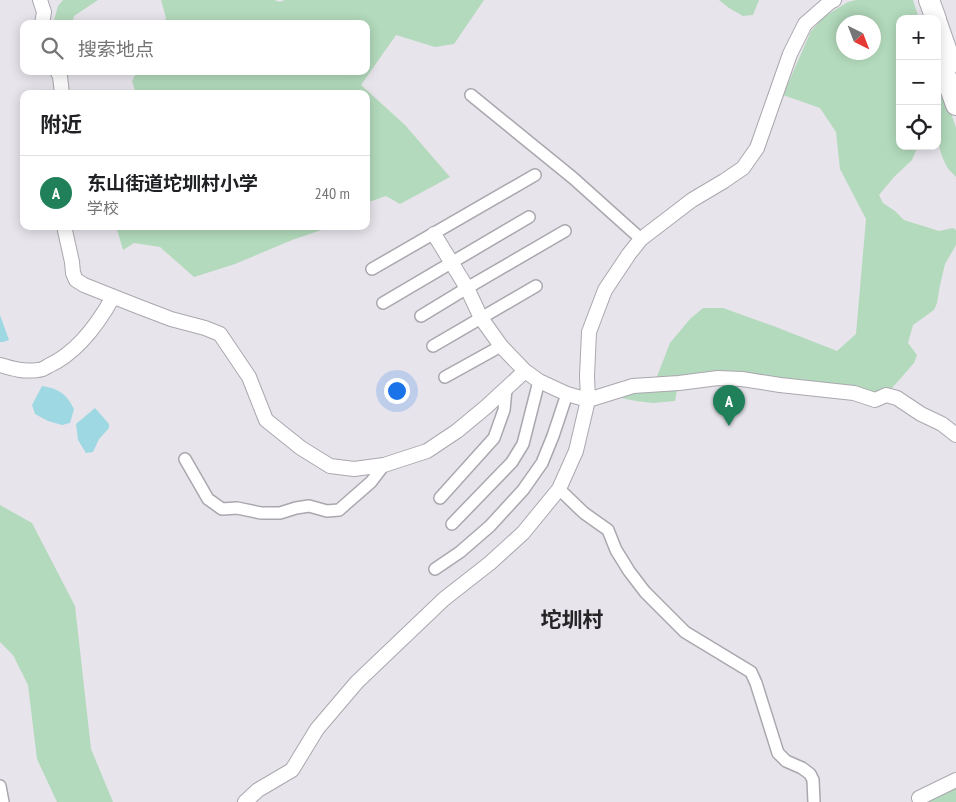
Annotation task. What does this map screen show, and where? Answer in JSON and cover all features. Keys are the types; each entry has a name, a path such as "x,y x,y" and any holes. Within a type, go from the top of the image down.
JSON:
{"highway":[{"path":"920,0 925,15"},
{"path":"929,0 935,15"},
{"path":"941,34 956,76"},
{"path":"940,60 956,104"}],"street":[{"path":"40,0 44,12 43,20"},
{"path":"245,802 258,790 292,770 317,729 357,682 444,599 490,563 524,533 559,489 576,452 588,400 589,332 605,290 641,239 692,200 743,168 757,148 790,54 805,24 834,0"},
{"path":"59,75 62,90"},
{"path":"471,95 573,178 641,239"},
{"path":"372,269 534,175"},
{"path":"383,303 529,217"},
{"path":"65,230 76,280 113,297 171,319 220,334 249,376 266,420 301,448 330,466 354,469 384,465 427,451 464,425 525,371"},
{"path":"421,316 564,231"},
{"path":"434,234 467,288 481,318 501,346 525,371 538,381 566,394 588,400 632,386 718,378 742,378 780,385 854,393 874,400 886,395 897,398 956,434"},
{"path":"433,346 536,286"},
{"path":"0,365 18,371 39,370 58,362 76,347 103,314 113,297"},
{"path":"445,377 501,346"},
{"path":"452,524 512,462 523,444 538,381"},
{"path":"440,498 494,438 504,410 506,389"},
{"path":"435,569 460,552 483,532 523,490 542,463 553,436 566,394"},
{"path":"185,459 208,499 222,509 237,508 261,513 280,513 309,506 326,511 339,510 371,482 384,465"},
{"path":"559,489 584,513 608,530 616,550 629,571 645,592 685,632 751,672 756,682 778,753 786,761 810,774 813,780 814,802"},
{"path":"919,798 956,780"},
{"path":"0,786 3,802"}],"green space":[{"path":"63,0 98,0 74,16 73,20 54,20 58,6"},
{"path":"161,0 274,0 280,2 285,0 484,0 454,44 435,47 396,35 370,72 370,20 165,20"},
{"path":"719,0 759,0 753,15 743,16"},
{"path":"856,0 913,0 918,15 896,15 896,150 916,150 912,160 879,195 883,203 904,220 939,231 953,228 956,230 956,245 945,264 934,310 913,325 908,343 917,355 914,363 886,395 742,379 677,390 675,401 653,403 611,396 656,379 670,343 690,319 703,308 723,308 837,351 856,334 866,219 840,169 836,132 820,108 783,95 811,31 825,16 848,2"},
{"path":"135,75 368,75 361,85 366,90 135,90 132,81"},
{"path":"941,82 956,128 956,177 947,167 942,155"},
{"path":"370,93 405,125 450,177 400,204 386,196 370,202"},
{"path":"117,230 321,230 235,264 194,277 160,247 134,243 123,250"},
{"path":"0,505 32,523 75,606 91,749 113,802 57,802 37,759 28,685 13,655 0,642"},
{"path":"956,780 956,802 917,802"}],"water":[{"path":"0,315 9,340 3,342 0,342"},
{"path":"42,386 57,390 65,395 74,409 70,423 62,425 48,421 35,414 32,405"},
{"path":"95,408 109,424 109,428 99,439 93,452 86,453 78,440 76,424"}],"place":[{"name":"东山街道坨圳村小学","path":"729,426"}],"district":[{"name":"坨圳村","path":"572,620"}]}
